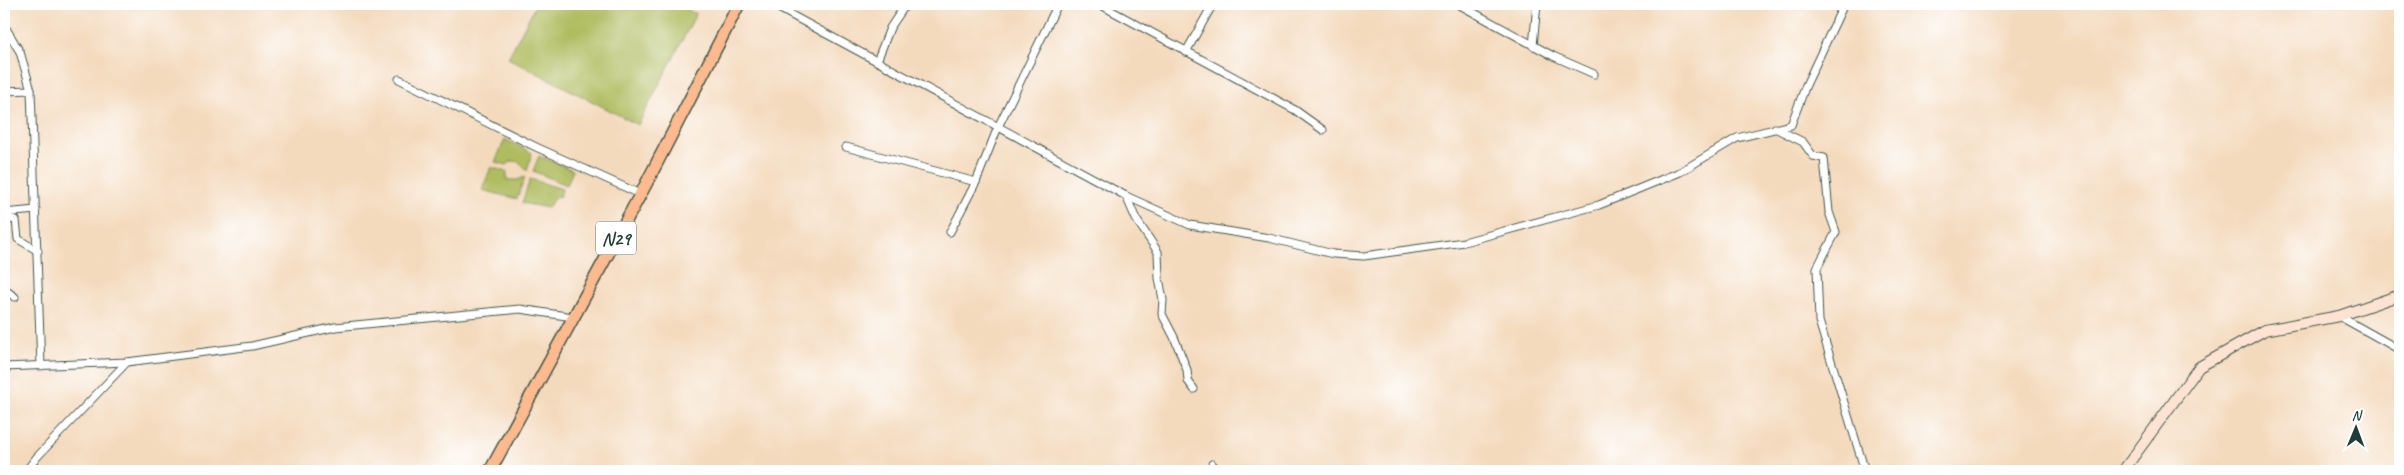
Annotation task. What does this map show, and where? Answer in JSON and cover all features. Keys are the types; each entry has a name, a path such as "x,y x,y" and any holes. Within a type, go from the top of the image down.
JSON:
{"main road":[{"name":"N29","path":"490,471 640,194 740,4"},
{"path":"2122,471 2199,367 2265,330 2339,316 2400,295"}],"street":[{"path":"771,4 1126,196 1190,225 1269,238 1333,254 1364,256 1464,242 1599,205 1680,172 1736,138 1791,124 1806,85 1844,4"},
{"path":"877,61 890,28 906,4"},
{"path":"950,232 976,182 998,127 1058,4"},
{"path":"1099,4 1295,110 1323,130"},
{"path":"1186,52 1213,4"},
{"path":"1458,4 1533,46 1594,74"},
{"path":"1533,46 1537,4"},
{"path":"4,25 20,52 32,90 41,366"},
{"path":"399,79 536,147 640,194"},
{"path":"4,91 32,90"},
{"path":"1775,128 1803,142 1813,156 1824,158 1829,212 1836,232 1817,268 1819,321 1865,471"},
{"path":"846,147 976,182"},
{"path":"1126,196 1136,218 1158,252 1159,278 1163,300 1162,314 1174,337 1187,370 1188,381 1194,389"},
{"path":"4,213 36,210"},
{"path":"4,218 16,220 18,239 38,251"},
{"path":"4,288 15,297"},
{"path":"4,367 127,362 252,346 335,327 520,309 573,317"},
{"path":"2339,316 2400,350"},
{"path":"26,471 36,457 127,362"},
{"path":"1212,464 1218,471"}],"green space":[{"path":"536,4 677,4 696,14 638,125 508,58"},
{"path":"505,139 532,153 527,171 519,162 512,161 507,165 495,162"},
{"path":"539,156 573,170 567,185 533,171"},
{"path":"491,167 507,172 507,180 517,180 525,177 517,199 482,190"},
{"path":"530,179 562,189 560,196 554,198 548,208 522,203"}]}
